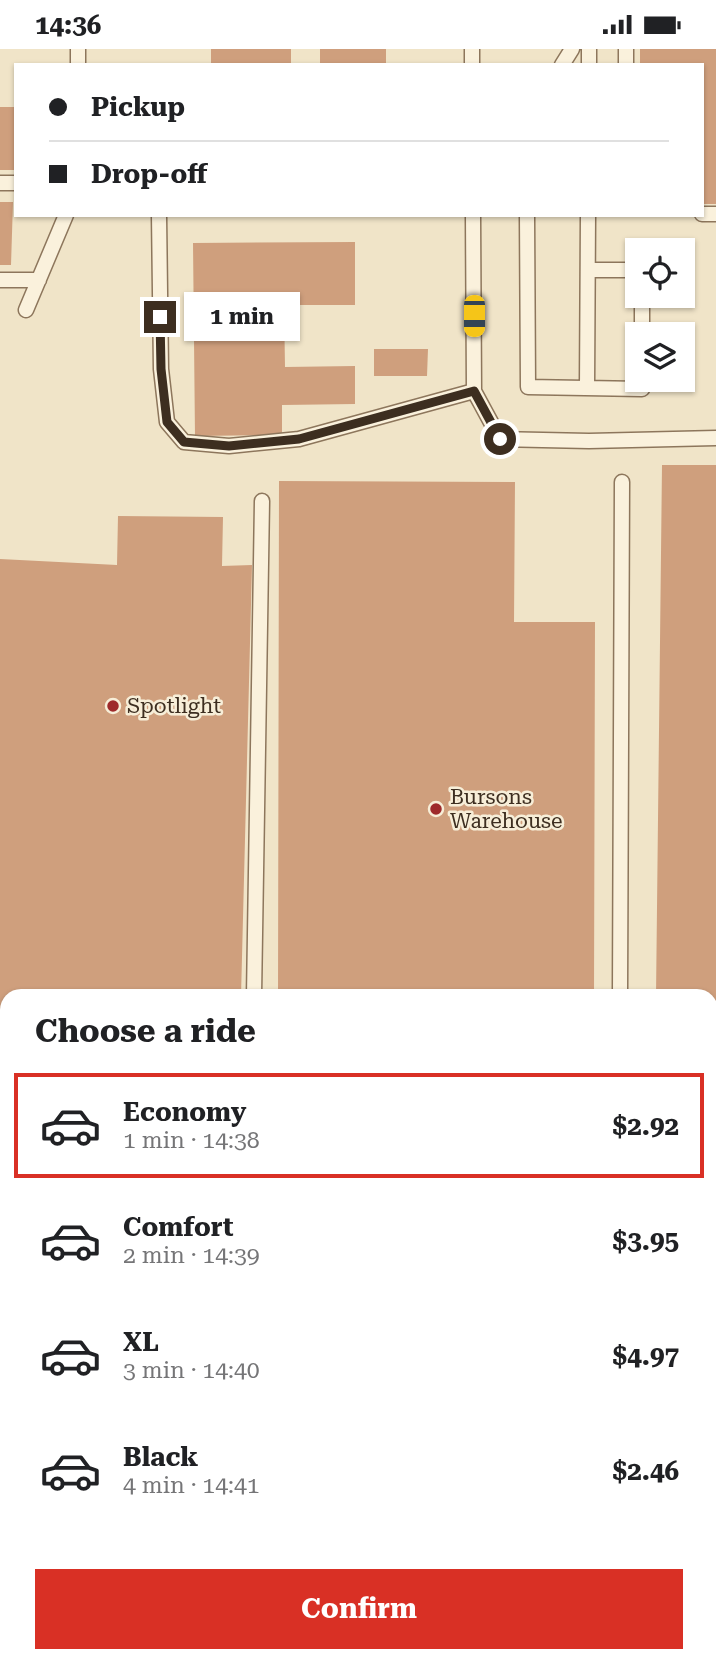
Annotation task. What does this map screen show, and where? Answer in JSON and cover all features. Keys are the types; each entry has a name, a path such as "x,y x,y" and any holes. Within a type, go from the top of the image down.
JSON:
{"lane":[{"path":"26,310 65,217"},
{"path":"159,217 161,369 167,422 184,442 229,446 299,439 474,391"},
{"path":"473,217 474,391 500,439 716,438"},
{"path":"527,217 528,387 625,389"},
{"path":"586,388 588,217"},
{"path":"588,270 625,270"},
{"path":"0,280 39,280"},
{"path":"620,989 622,482"},
{"path":"254,989 262,501"}],"building":[{"path":"211,49 291,49 291,63 211,63"},
{"path":"320,49 386,49 386,63 320,63"},
{"path":"640,49 716,49 716,204 704,204 704,63 640,63"},
{"path":"0,107 14,107 14,170 0,170"},
{"path":"0,202 13,202 11,265 0,265"},
{"path":"355,242 355,305 284,305 285,367 355,366 355,404 282,405 282,435 195,436 193,243"},
{"path":"374,349 428,349 427,376 374,376"},
{"path":"662,465 716,465 716,989 656,989"},
{"name":"Bursons Warehouse","path":"279,481 515,482 514,622 595,622 594,989 278,989"},
{"path":"118,516 223,517 222,566 252,565 241,989 0,989 0,559 117,565"}],"place":[{"name":"Spotlight","path":"113,706"},
{"name":"Bursons Warehouse","path":"436,809"}],"route":[{"path":"160,317 161,369 167,422 184,442 229,446 299,439 474,391 500,439"}]}
